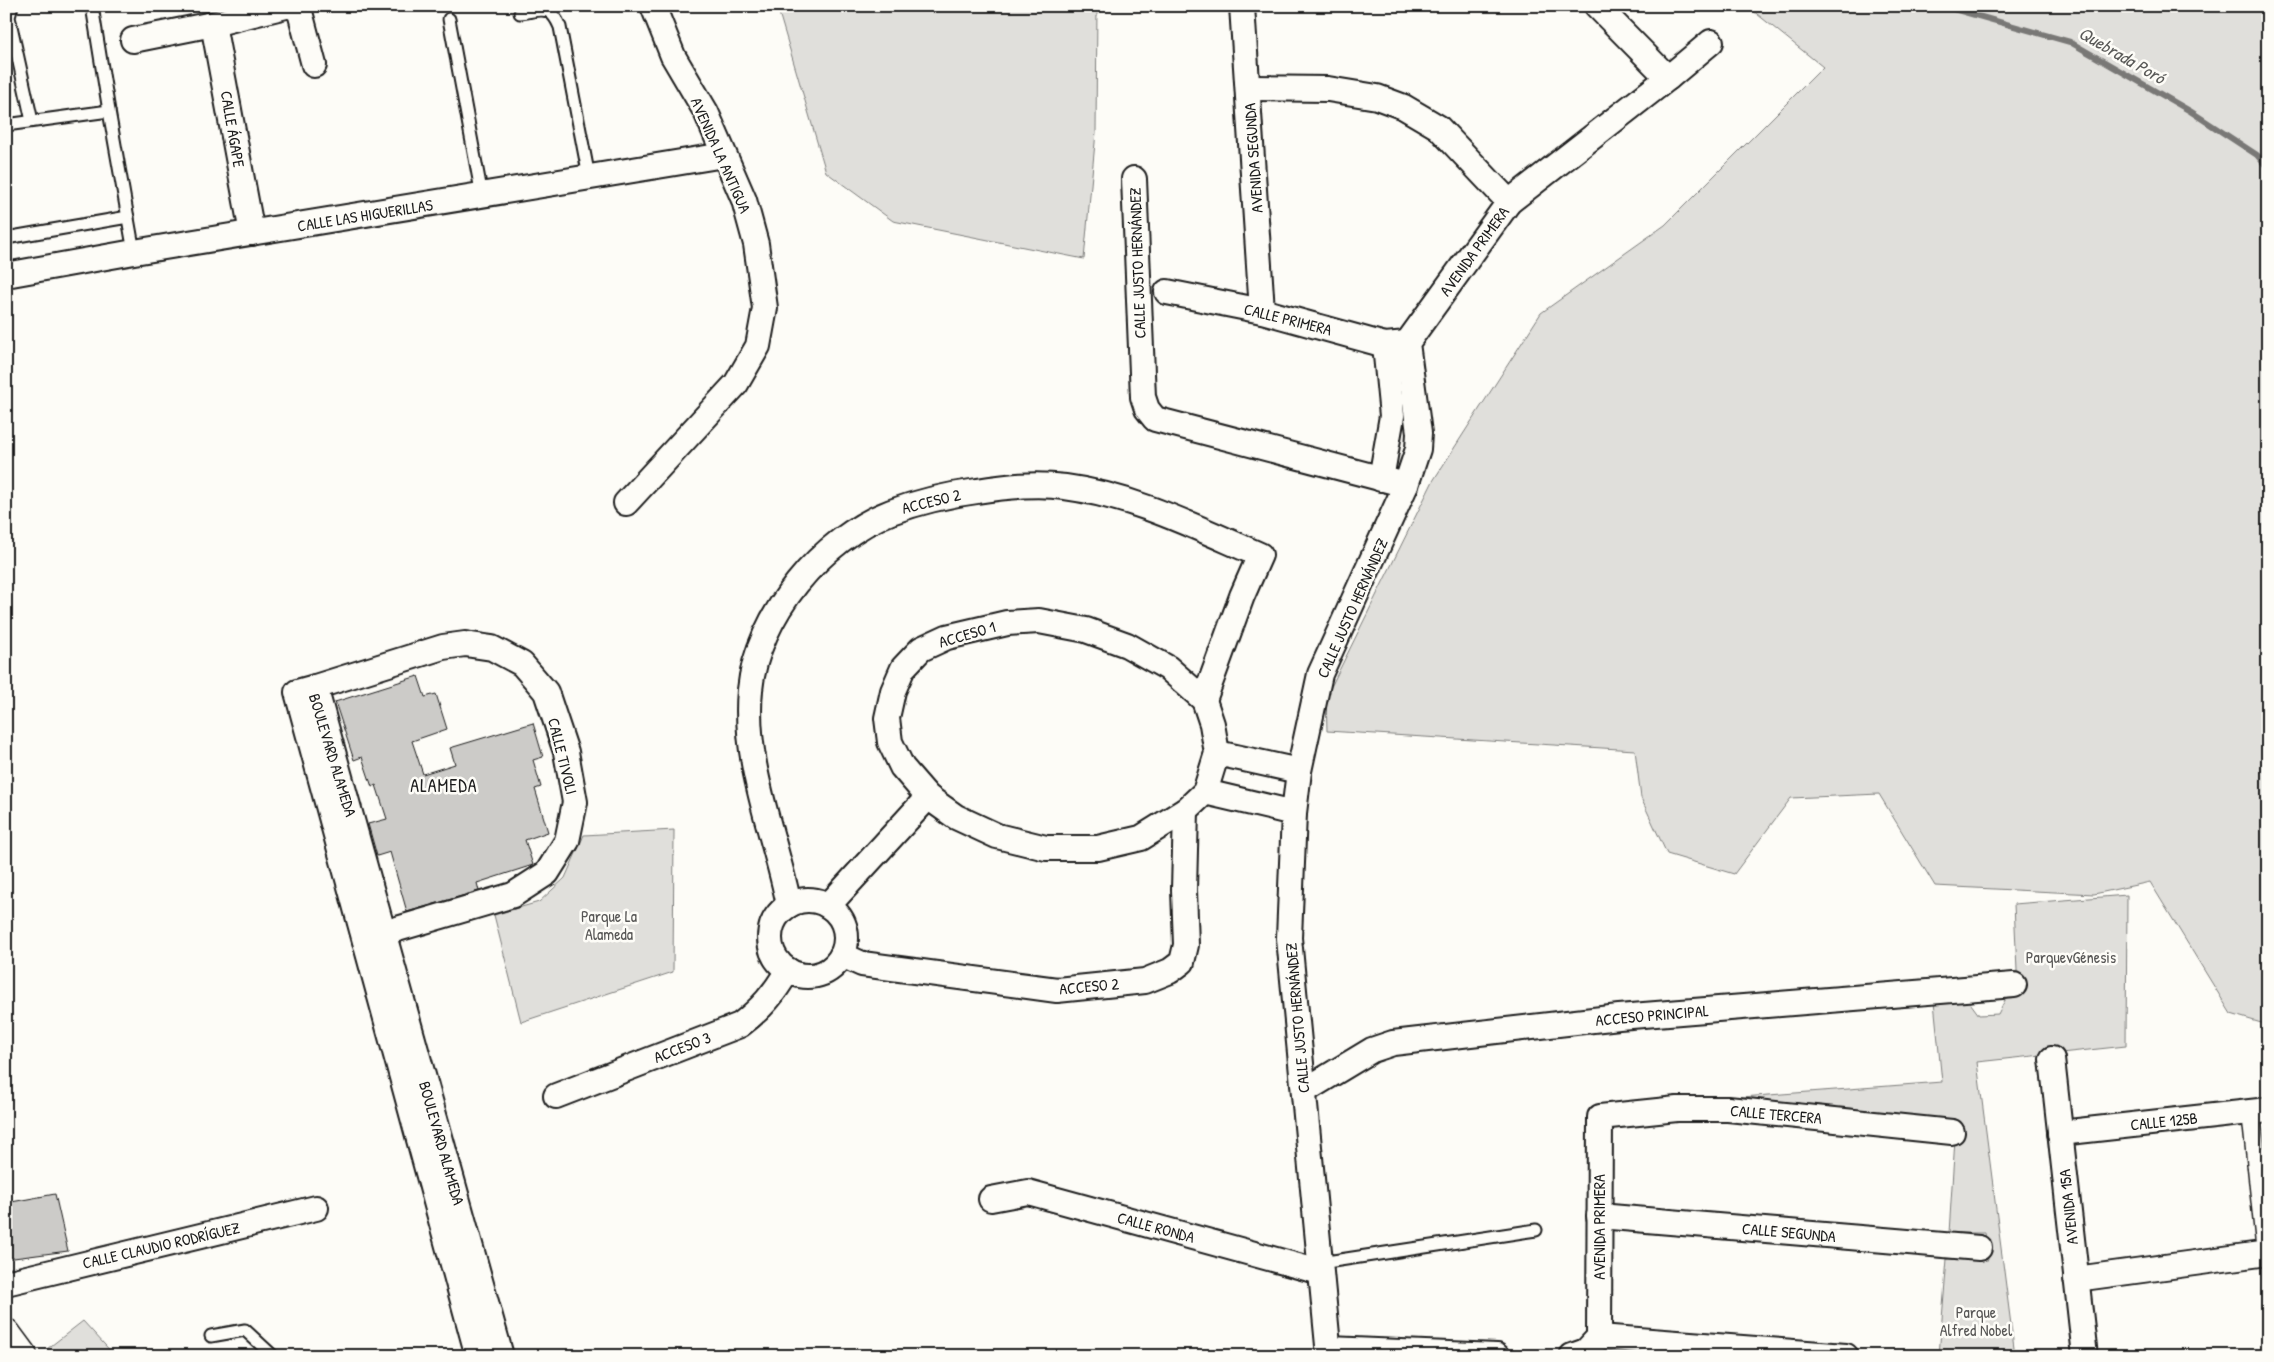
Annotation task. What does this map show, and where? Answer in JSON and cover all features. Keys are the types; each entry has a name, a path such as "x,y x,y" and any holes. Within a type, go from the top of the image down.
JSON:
{"main road":[{"path":"6,1333 23,1356"}],"street":[{"path":"133,40 213,24 287,6 294,7 300,12 314,65"},
{"name":"AVENIDA LA ANTIGUA","path":"626,503 736,384 758,346 765,308 756,244 744,200 706,112 673,56 653,6"},
{"name":"AVENIDA SEGUNDA","path":"1242,6 1249,88 1262,311"},
{"path":"1596,6 1668,78"},
{"name":"CALLE ÁGAPE","path":"213,24 252,233"},
{"name":"AVENIDA PRIMERA","path":"1396,344 1509,202 1668,78 1711,42"},
{"path":"1249,88 1328,89 1377,97 1404,107 1438,127 1509,202"},
{"name":"CALLE LAS HIGUERILLAS","path":"6,275 134,252 724,155"},
{"name":"CALLE JUSTO HERNÁNDEZ","path":"1134,179 1142,397 1147,409 1155,419 1406,485 1320,674 1299,771 1294,813 1289,938 1329,1352"},
{"name":"CALLE PRIMERA","path":"1167,292 1262,311 1396,344"},
{"path":"1381,479 1389,443 1392,416 1396,344"},
{"path":"1396,344 1419,433 1418,449 1406,485"},
{"name":"ACCESO 2","path":"789,905 749,740 750,689 757,657 771,623 790,591 818,559 854,532 890,512 950,495 1014,484 1066,487 1127,500 1260,555 1242,596 1204,700"},
{"name":"ACCESO 1","path":"1039,621 1086,630 1128,645 1168,668 1204,700 1212,724 1217,752 1205,792 1186,810 1142,838 1098,848 1046,848 997,836 956,817 928,797 902,768 890,742 887,718 893,691 903,668 922,649 947,637 1007,623 1039,621"},
{"name":"CALLE TIVOLI","path":"316,686 443,647 465,644 492,648 522,664 546,692 566,752 575,802 567,841 547,873 513,895 374,936"},
{"name":"BOULEVARD ALAMEDA","path":"316,686 374,936 478,1312 501,1356"},
{"path":"1217,752 1299,771"},
{"path":"1205,792 1294,813"},
{"path":"828,906 928,797"},
{"name":"ACCESO 2","path":"842,955 862,964 1058,990 1145,981 1170,971 1182,962 1186,946 1184,890 1186,810"},
{"path":"808,900 828,906 843,922 845,945 842,955 834,966 818,974 799,975 788,970 778,961 772,950 770,937 773,925 779,914 789,905 808,900"},
{"name":"ACCESO 3","path":"556,1096 740,1025 756,1013 773,995 788,970"},
{"name":"ACCESO PRINCIPAL","path":"1304,1091 1372,1050 1393,1043 1619,1017 2014,985"},
{"name":"AVENIDA 15A","path":"2052,1059 2085,1356"},
{"name":"CALLE TERCERA","path":"1600,1116 1677,1109 1728,1109 1952,1132"},
{"path":"2076,1279 2267,1253 2260,1111"},
{"name":"CALLE 125B","path":"2060,1133 2260,1111"},
{"name":"AVENIDA PRIMERA","path":"1599,1337 1600,1116"},
{"name":"CALLE RONDA","path":"991,1199 1028,1192 1320,1267"},
{"name":"CALLE CLAUDIO RODRÍGUEZ","path":"6,1283 316,1208"},
{"name":"CALLE SEGUNDA","path":"1599,1216 1979,1248"},
{"name":"BOULEVARD ALAMEDA","path":"478,1312 478,1356"},
{"path":"1572,1356 1586,1351 1599,1337 1846,1356"},
{"path":"1329,1352 1497,1356"}],"lane":[{"path":"12,6 9,17 32,121"},
{"path":"92,6 108,111 134,252"},
{"path":"520,13 546,9 554,14 560,27 589,177"},
{"path":"449,19 482,196"},
{"path":"6,125 108,111"},
{"path":"6,238 128,217"},
{"path":"1320,1267 1536,1230"},
{"path":"210,1336 245,1330 273,1356"}],"green space":[{"path":"777,6 1097,6 1096,132 1084,259 893,221 826,172"},
{"path":"1747,6 2268,6 2268,1025 2231,1014 2150,882 2094,894 1935,886 1879,794 1791,798 1734,874 1667,854 1641,798 1635,750 1327,731 1326,697 1433,481 1541,313 1665,225 1823,67"},
{"name":"Parque La Alameda","path":"674,830 673,972 521,1022 494,915 539,902 565,878 584,835"},
{"path":"2127,895 2126,1046 1977,1062 2015,1356 1939,1355 1947,1259 1988,1260 1985,1233 1949,1233 1956,1123 1702,1100 1942,1082 1934,1002 1968,1000 1979,1015 1998,1014 2005,1000 2018,993 2014,904"},
{"path":"83,1321 115,1356 52,1356 47,1349"}],"building":[{"path":"418,676 425,697 436,694 447,729 412,741 423,774 455,764 450,748 533,723 543,757 533,760 541,787 535,789 548,832 525,840 533,865 477,883 479,891 407,912 390,852 377,856 368,824 387,819 376,785 372,787 362,757 354,760 335,702"},
{"path":"55,1194 68,1251 6,1259 6,1203"}],"waterway":[{"name":"Quebrada Poró","path":"1943,6 2070,42 2190,111 2257,155 2268,168"}],"district":[{"name":"ALAMEDA","path":"444,785"}],"park label":[{"name":"ParquevGénesis","path":"2071,957"},
{"name":"Parque Alfred Nobel","path":"1976,1321"}]}
